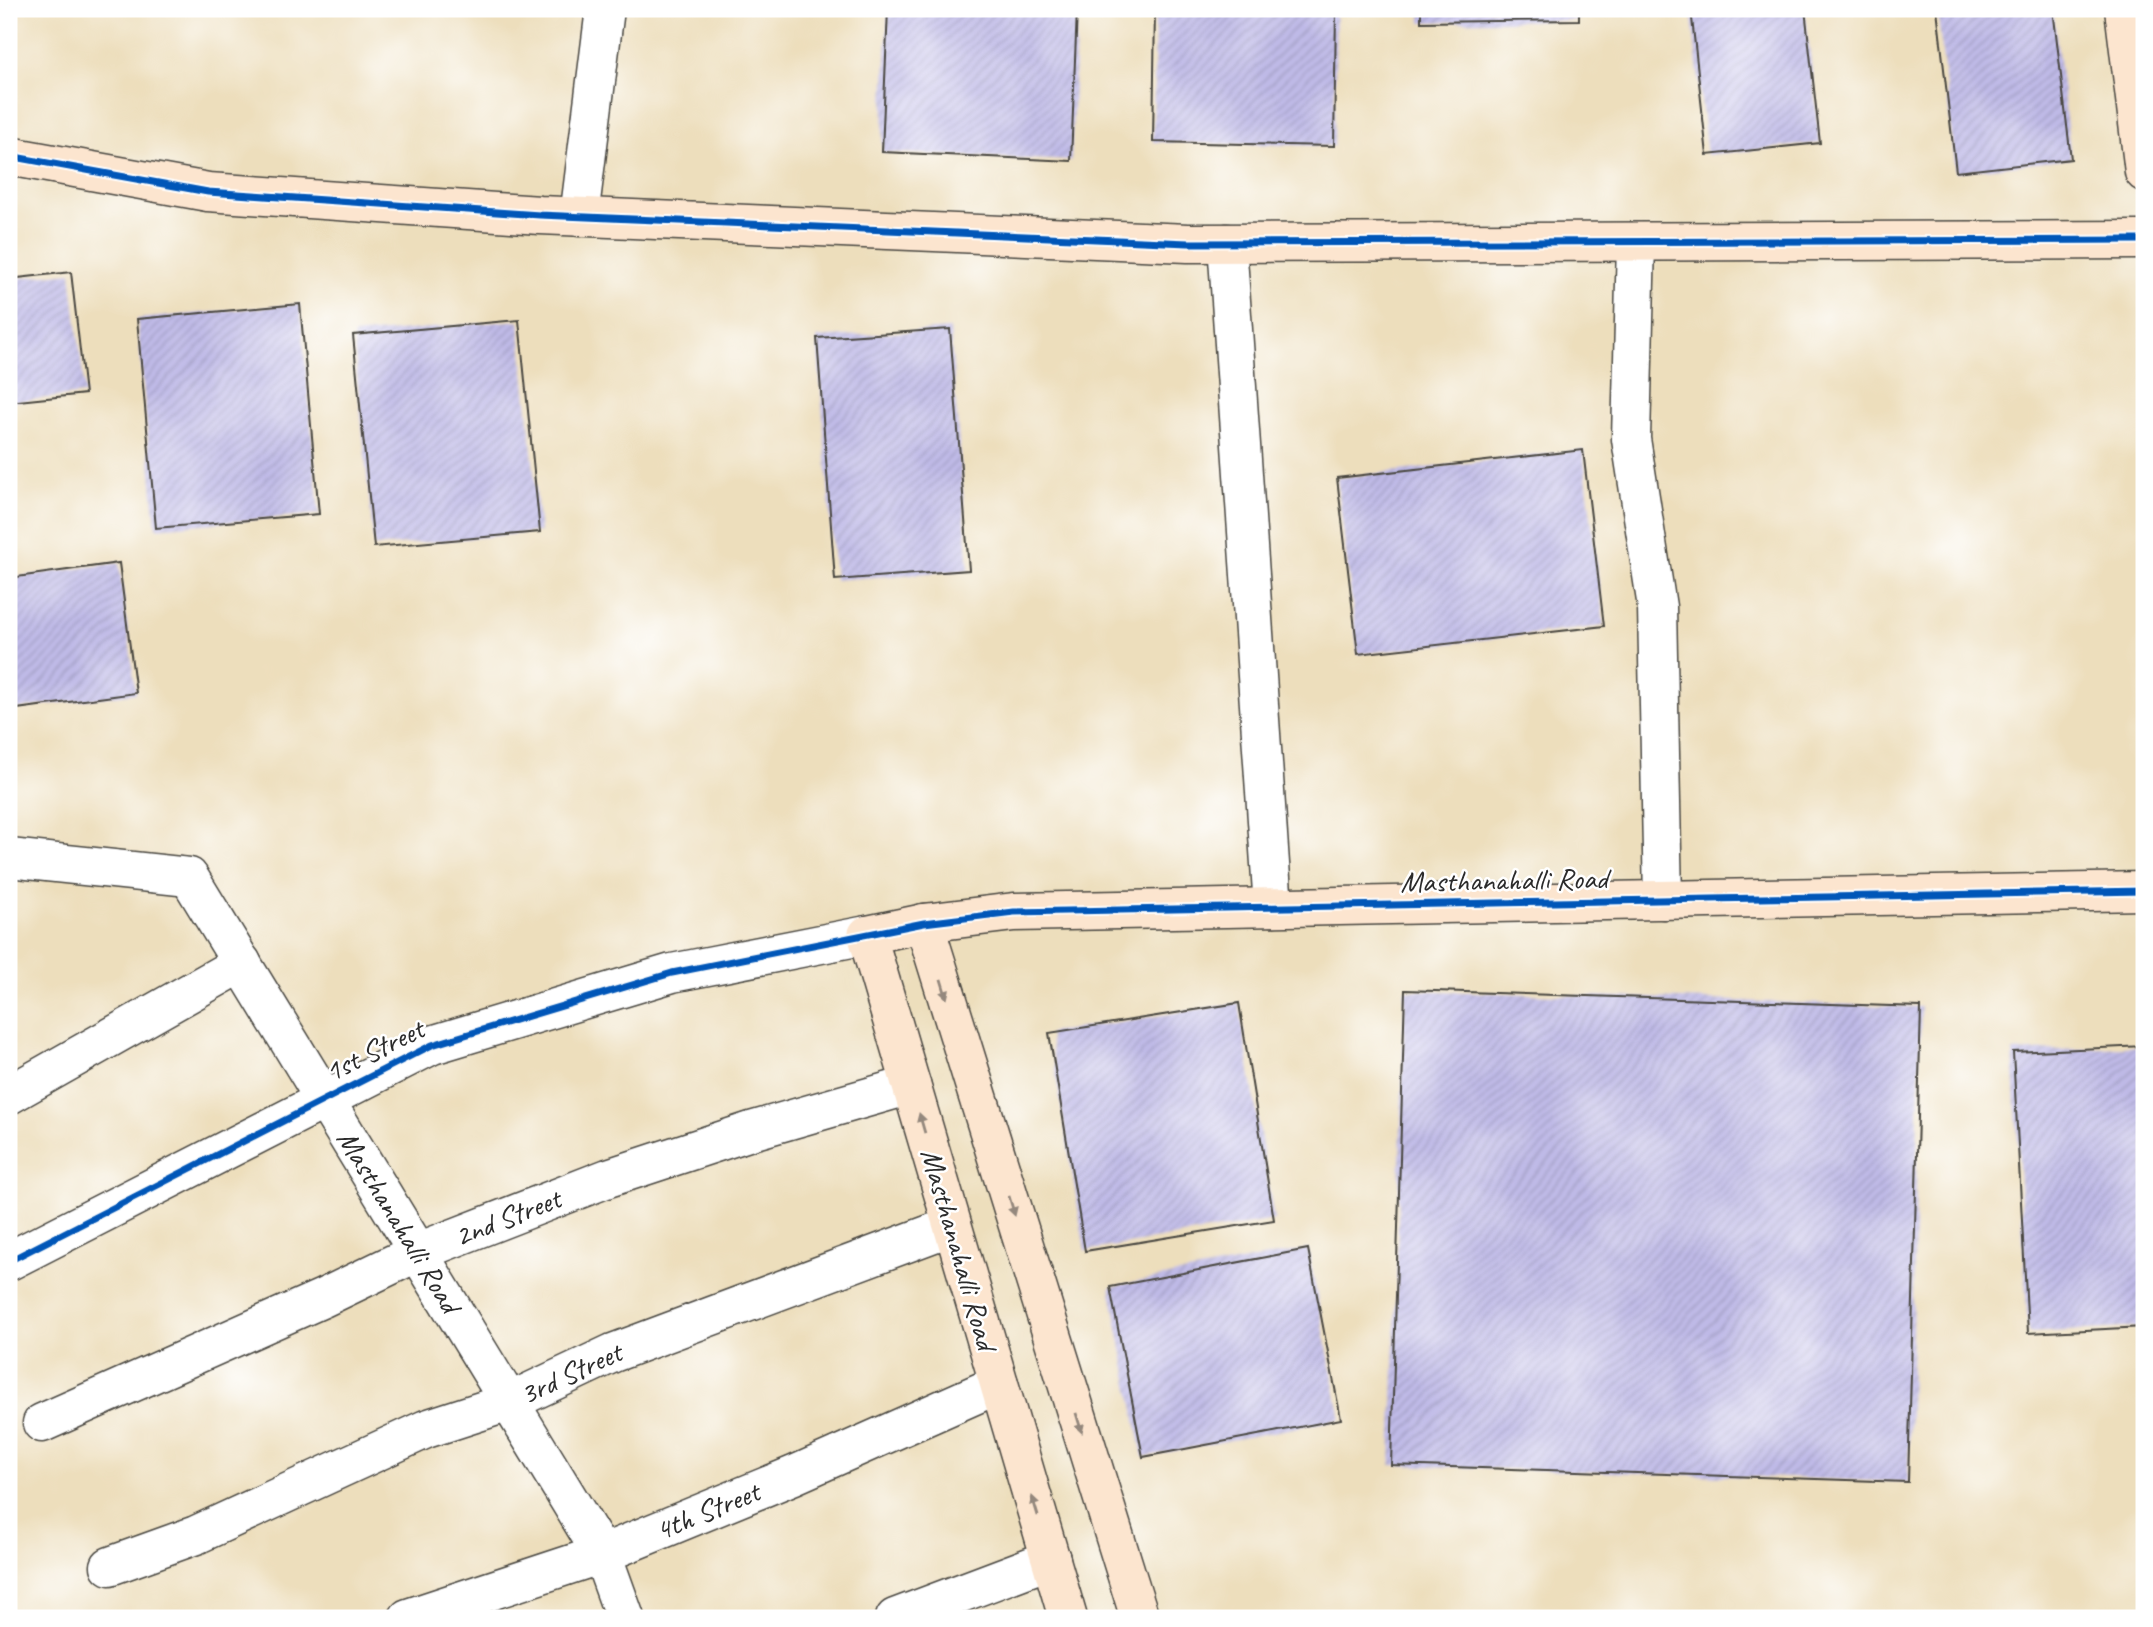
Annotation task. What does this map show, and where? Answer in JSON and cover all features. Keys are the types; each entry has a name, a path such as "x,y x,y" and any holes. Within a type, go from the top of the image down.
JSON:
{"street":[{"path":"579,217 606,9"},
{"path":"2124,9 2144,172"},
{"path":"9,156 208,191 579,217 1227,243 2144,240"},
{"path":"1636,242 1631,439 1657,607 1663,900"},
{"path":"1227,243 1273,907"},
{"name":"Masthanahalli Road","path":"9,858 189,877 602,1554 625,1618"},
{"name":"Masthanahalli Road","path":"1068,1618 867,936 924,923 1014,912 2144,891"},
{"name":"Masthanahalli Road","path":"924,923 1140,1618"},
{"name":"1st Street","path":"9,1261 432,1045 672,973 867,936"},
{"path":"9,1095 242,963"},
{"name":"2nd Street","path":"42,1423 323,1298 418,1252 608,1178 751,1131 911,1084"},
{"name":"3rd Street","path":"110,1566 196,1535 426,1429 509,1402 612,1353 952,1226"},
{"name":"4th Street","path":"408,1618 602,1554 793,1475 999,1384"},
{"path":"895,1618 1051,1559"}],"building":[{"path":"888,9 1077,9 1071,161 882,152"},
{"path":"1155,9 1336,9 1334,146 1153,142"},
{"path":"1421,9 1579,9 1579,20 1421,22"},
{"path":"1691,9 1805,9 1820,143 1707,155"},
{"path":"1937,9 2053,9 2071,159 1956,172"},
{"path":"71,272 85,394 9,402 9,279"},
{"path":"300,304 319,514 156,528 137,319"},
{"path":"519,320 540,532 374,547 353,335"},
{"path":"950,329 969,570 835,580 817,338"},
{"path":"1583,450 1604,626 1358,654 1337,478"},
{"path":"119,563 136,693 9,710 9,578"},
{"path":"1405,990 1921,1007 1908,1482 1391,1465"},
{"path":"1239,1003 1274,1220 1085,1251 1049,1033"},
{"path":"2144,1046 2144,1327 2028,1333 2013,1052"},
{"path":"1308,1249 1341,1419 1143,1457 1110,1287"}],"cycle path":[{"path":"9,156 208,192 540,215 1188,243 2144,240"},
{"path":"9,1261 432,1045 672,973 924,923 1014,912 2144,891"}]}
